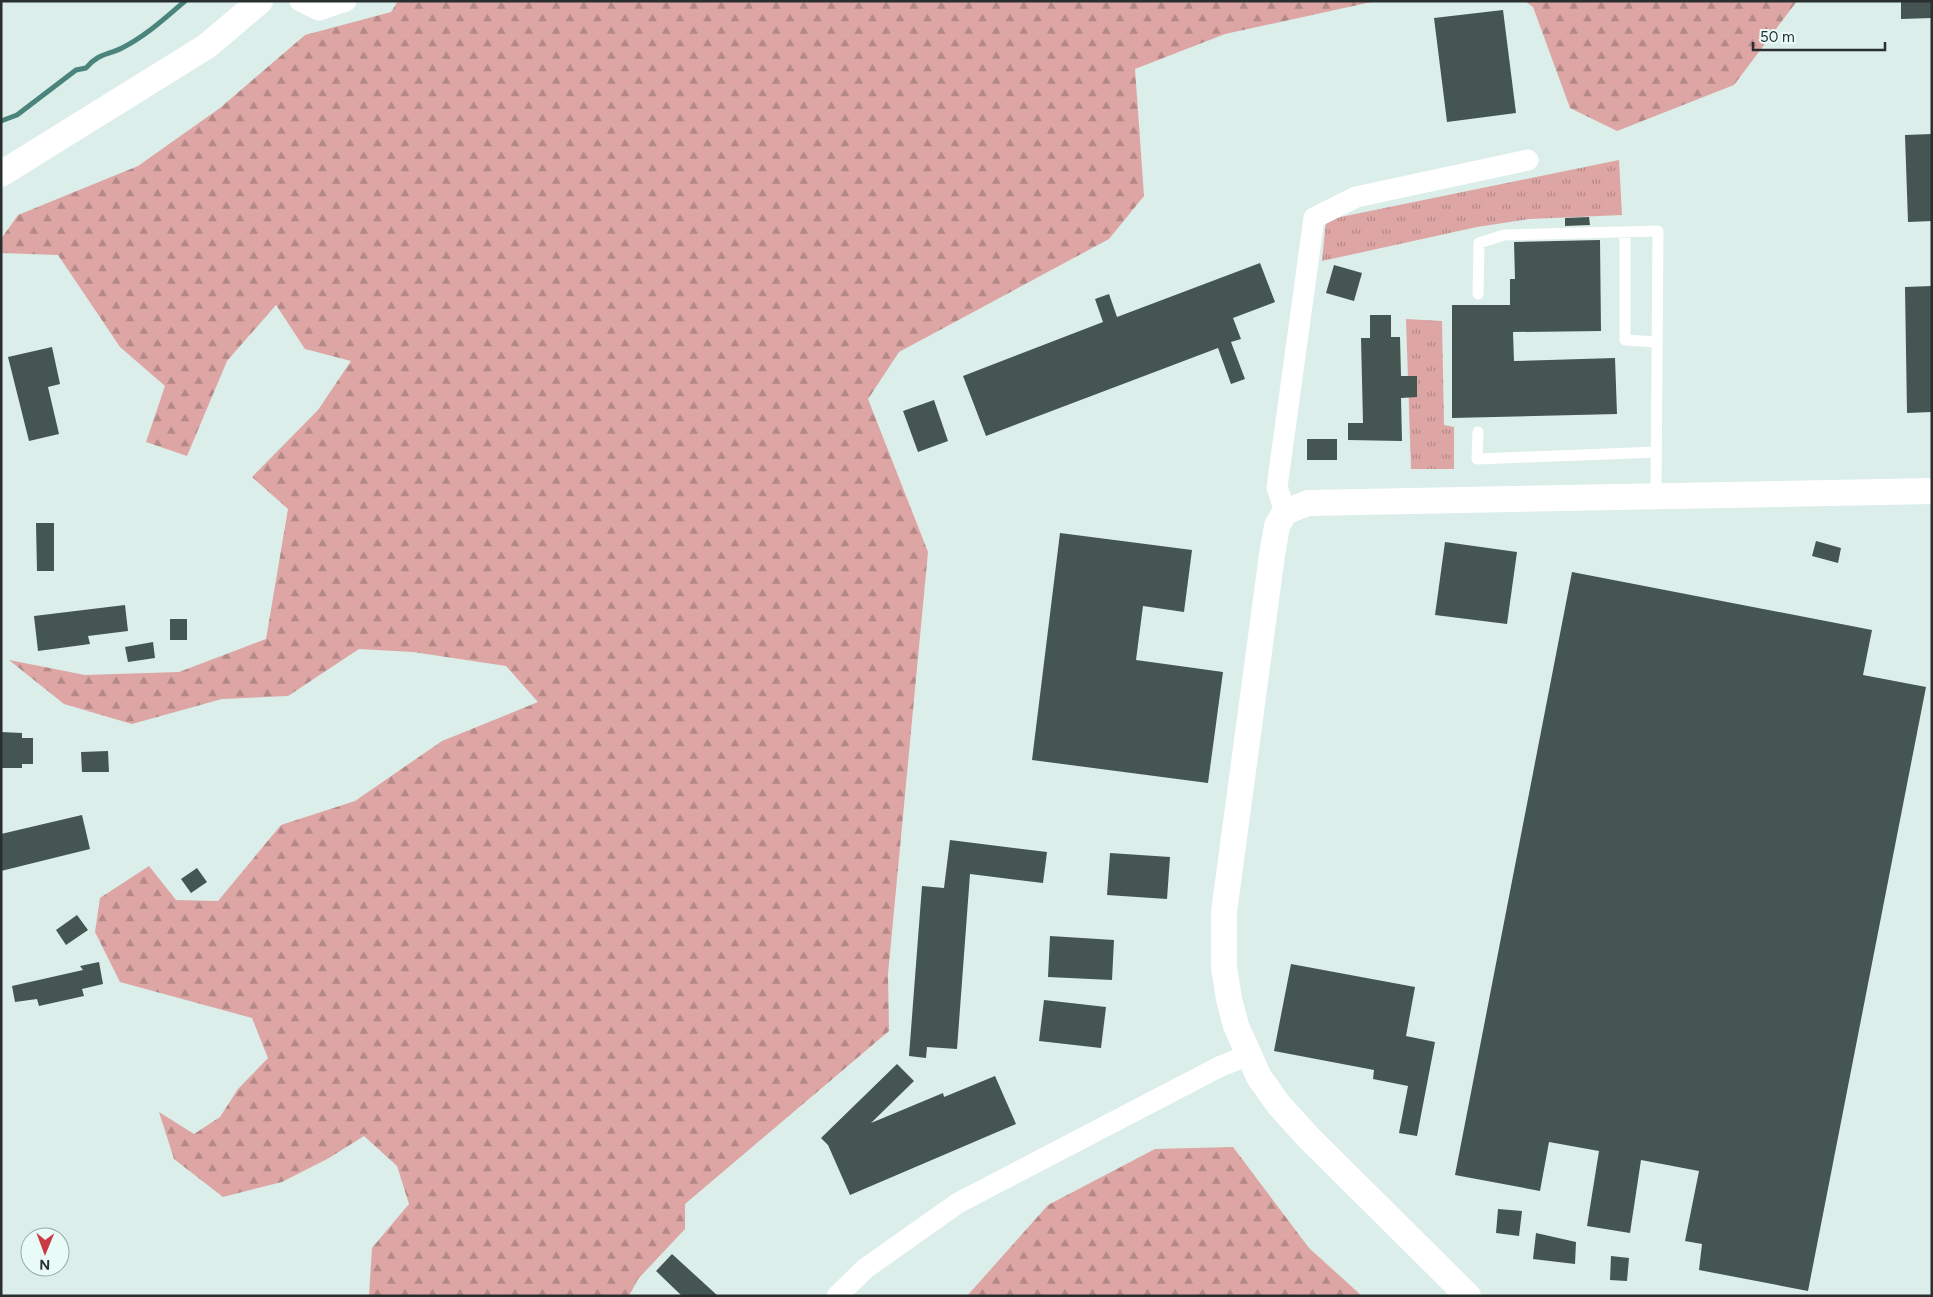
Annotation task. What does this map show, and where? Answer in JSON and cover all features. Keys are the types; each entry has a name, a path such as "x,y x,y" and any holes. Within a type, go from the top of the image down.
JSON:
{"street":[{"path":"1,174 207,46 260,1"},
{"path":"300,1 319,10 346,1"},
{"path":"1285,512 1277,487 1314,218 1356,197 1528,160"},
{"path":"1468,1296 1278,1105 1248,1056 1229,999 1224,967 1224,912 1272,555 1277,526 1285,512 1308,503 1932,491"},
{"path":"837,1296 866,1268 958,1203 1219,1067 1248,1056"}],"lane":[{"path":"1478,294 1479,243 1504,235 1658,231 1656,496"},
{"path":"1625,232 1625,340 1657,342"},
{"path":"1478,432 1477,458 1656,452"}],"green space":[{"path":"398,1 1376,1 1225,34 1135,69 1144,196 1109,239 899,352 868,399 928,552 888,974 889,1031 685,1204 685,1229 638,1279 629,1296 369,1296 372,1248 409,1204 397,1166 364,1136 329,1158 282,1182 223,1197 174,1159 159,1112 194,1134 220,1117 238,1089 268,1058 252,1018 120,982 95,932 100,898 149,866 176,900 218,901 281,825 355,801 442,741 538,702 506,666 413,652 359,649 288,696 222,699 132,724 64,704 9,660 85,675 179,672 266,639 288,509 252,477 318,410 351,361 305,349 276,305 227,361 187,456 146,442 165,386 120,347 58,255 1,253 1,239 18,215 138,166 220,108 305,35 391,12"},
{"path":"1525,1 1797,1 1734,85 1617,131 1570,108 1533,7"},
{"path":"1619,160 1622,215 1529,219 1477,227 1322,261 1326,220"},
{"path":"1406,319 1442,321 1444,425 1454,427 1454,469 1411,469"},
{"path":"1233,1147 1309,1248 1362,1296 967,1296 1048,1205 1155,1149"}],"building":[{"path":"1901,1 1932,1 1932,18 1901,19"},
{"path":"1503,10 1516,113 1447,122 1434,18"},
{"path":"1932,134 1932,221 1908,222 1905,135"},
{"path":"1589,217 1590,225 1565,226 1565,218"},
{"path":"1600,240 1601,331 1513,332 1514,361 1615,358 1617,414 1452,418 1452,305 1510,305 1510,279 1515,279 1514,242"},
{"path":"1260,263 1275,302 1233,318 1241,339 1231,342 1245,379 1231,384 1218,348 986,436 963,376 1103,322 1095,299 1109,294 1117,317"},
{"path":"1334,265 1362,273 1354,301 1326,293"},
{"path":"1932,286 1932,412 1907,413 1905,287"},
{"path":"1370,315 1391,315 1391,337 1400,337 1401,376 1417,376 1417,397 1401,398 1402,441 1348,440 1348,423 1363,423 1361,338 1370,338"},
{"path":"52,347 60,384 48,387 59,434 29,441 8,357"},
{"path":"934,400 948,441 918,452 903,411"},
{"path":"1307,439 1337,439 1337,460 1307,460"},
{"path":"36,523 54,523 54,571 37,571"},
{"path":"1060,533 1192,550 1184,612 1143,606 1136,660 1223,672 1208,783 1032,760"},
{"path":"1816,541 1841,548 1838,563 1812,556"},
{"path":"1445,542 1517,552 1507,624 1435,615"},
{"path":"1572,572 1872,630 1863,675 1926,687 1808,1291 1699,1270 1702,1244 1685,1241 1699,1171 1641,1160 1630,1233 1587,1226 1599,1151 1549,1142 1540,1191 1455,1175"},
{"path":"125,605 128,631 88,636 90,644 38,651 34,616"},
{"path":"170,619 187,619 187,640 170,640"},
{"path":"153,642 155,658 128,662 125,647"},
{"path":"1,732 22,733 22,738 33,738 33,764 22,764 22,768 1,768"},
{"path":"108,751 109,772 82,772 81,752"},
{"path":"82,815 90,849 1,871 1,834"},
{"path":"950,840 1047,852 1043,883 970,874 957,1049 927,1047 926,1058 909,1056 922,886 944,888"},
{"path":"1110,853 1170,857 1167,899 1107,895"},
{"path":"197,868 207,882 191,893 181,879"},
{"path":"77,915 88,930 66,945 56,930"},
{"path":"1050,936 1114,940 1112,980 1048,977"},
{"path":"99,962 103,984 82,989 84,996 39,1006 37,999 15,1002 12,986 83,970 80,966"},
{"path":"1291,964 1415,987 1406,1036 1435,1042 1417,1136 1399,1133 1408,1086 1373,1079 1374,1070 1274,1051"},
{"path":"1044,1000 1106,1007 1101,1048 1039,1041"},
{"path":"897,1064 914,1081 871,1123 943,1093 944,1097 995,1076 1016,1124 850,1195 828,1145 821,1138"},
{"path":"1498,1209 1522,1211 1519,1236 1496,1233"},
{"path":"1536,1233 1576,1242 1575,1264 1533,1259"},
{"path":"672,1254 718,1296 682,1296 656,1271"},
{"path":"1611,1256 1629,1258 1627,1281 1610,1280"}],"waterway":[{"path":"1,121 17,115 76,70 86,68 99,57 122,48 139,38 185,1"}]}
